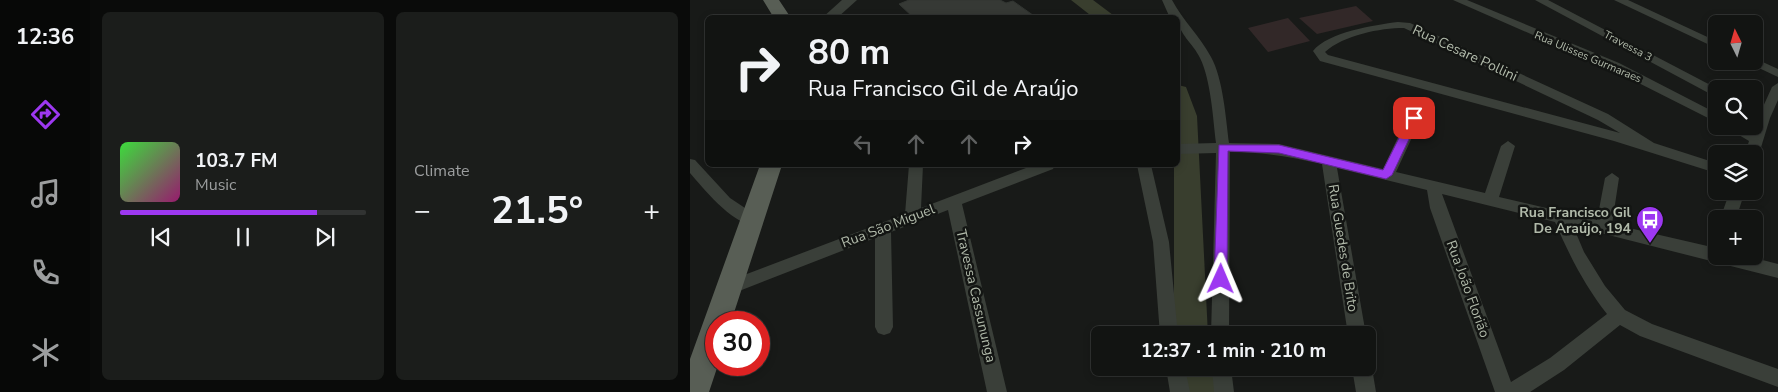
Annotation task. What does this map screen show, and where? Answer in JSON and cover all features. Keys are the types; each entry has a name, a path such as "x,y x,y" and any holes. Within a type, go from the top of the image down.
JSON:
{"main road":[{"path":"771,0 781,15"},
{"path":"721,311 770,167"},
{"path":"694,392 705,359"}],"street":[{"path":"832,15 850,0"},
{"path":"1167,0 1175,15"},
{"name":"Rua Ulisses Gurmaraes","path":"1458,0 1615,66 1708,114"},
{"name":"Travessa 3","path":"1540,0 1708,89"},
{"path":"1619,0 1708,42"},
{"path":"1180,22 1206,58 1218,104 1223,148 1220,326"},
{"name":"Rua Cesare Pollini","path":"1648,144 1603,117 1406,25 1389,24 1337,41 1321,48 1319,51 1324,58 1401,81 1648,144 1708,165"},
{"path":"1763,67 1778,73"},
{"path":"1763,110 1778,89"},
{"path":"1566,124 1573,103"},
{"path":"1386,175 1414,118"},
{"path":"1749,135 1757,139"},
{"path":"1755,145 1757,135"},
{"path":"1490,200 1508,146"},
{"path":"1180,149 1279,149 1708,253"},
{"name":"Rua Guedes de Brito","path":"1329,161 1356,326"},
{"path":"690,164 725,202 751,220"},
{"path":"913,216 916,167"},
{"name":"Rua São Miguel","path":"729,288 1041,167"},
{"path":"1144,167 1160,242 1168,326"},
{"path":"1603,229 1612,178"},
{"name":"Rua João Florião","path":"1433,186 1438,208 1505,392"},
{"name":"Travessa Cassununga","path":"954,201 997,392"},
{"path":"1562,219 1586,269 1619,315 1646,330 1778,378"},
{"path":"884,227 884,326"},
{"path":"1755,265 1778,271"},
{"path":"1513,392 1556,364 1619,315"},
{"path":"1177,376 1180,392"},
{"path":"1223,376 1224,392"},
{"path":"1363,376 1366,392"}],"shaded area":[{"path":"1356,6 1373,21 1317,34 1299,18"},
{"path":"1288,18 1310,41 1268,52 1248,28"}],"building":[{"path":"909,0 1000,0 1006,3 1013,1 1033,15 911,15 899,4"}],"waterway":[{"path":"1080,0 1103,15"},
{"path":"1180,98 1186,116 1191,326"},
{"path":"1198,376 1201,392"}],"place":[{"name":"Rua Francisco Gil De Araújo, 194","path":"1650,244"}],"route":[{"path":"1221,279 1223,148 1259,147 1279,149 1386,175 1414,118"}]}
